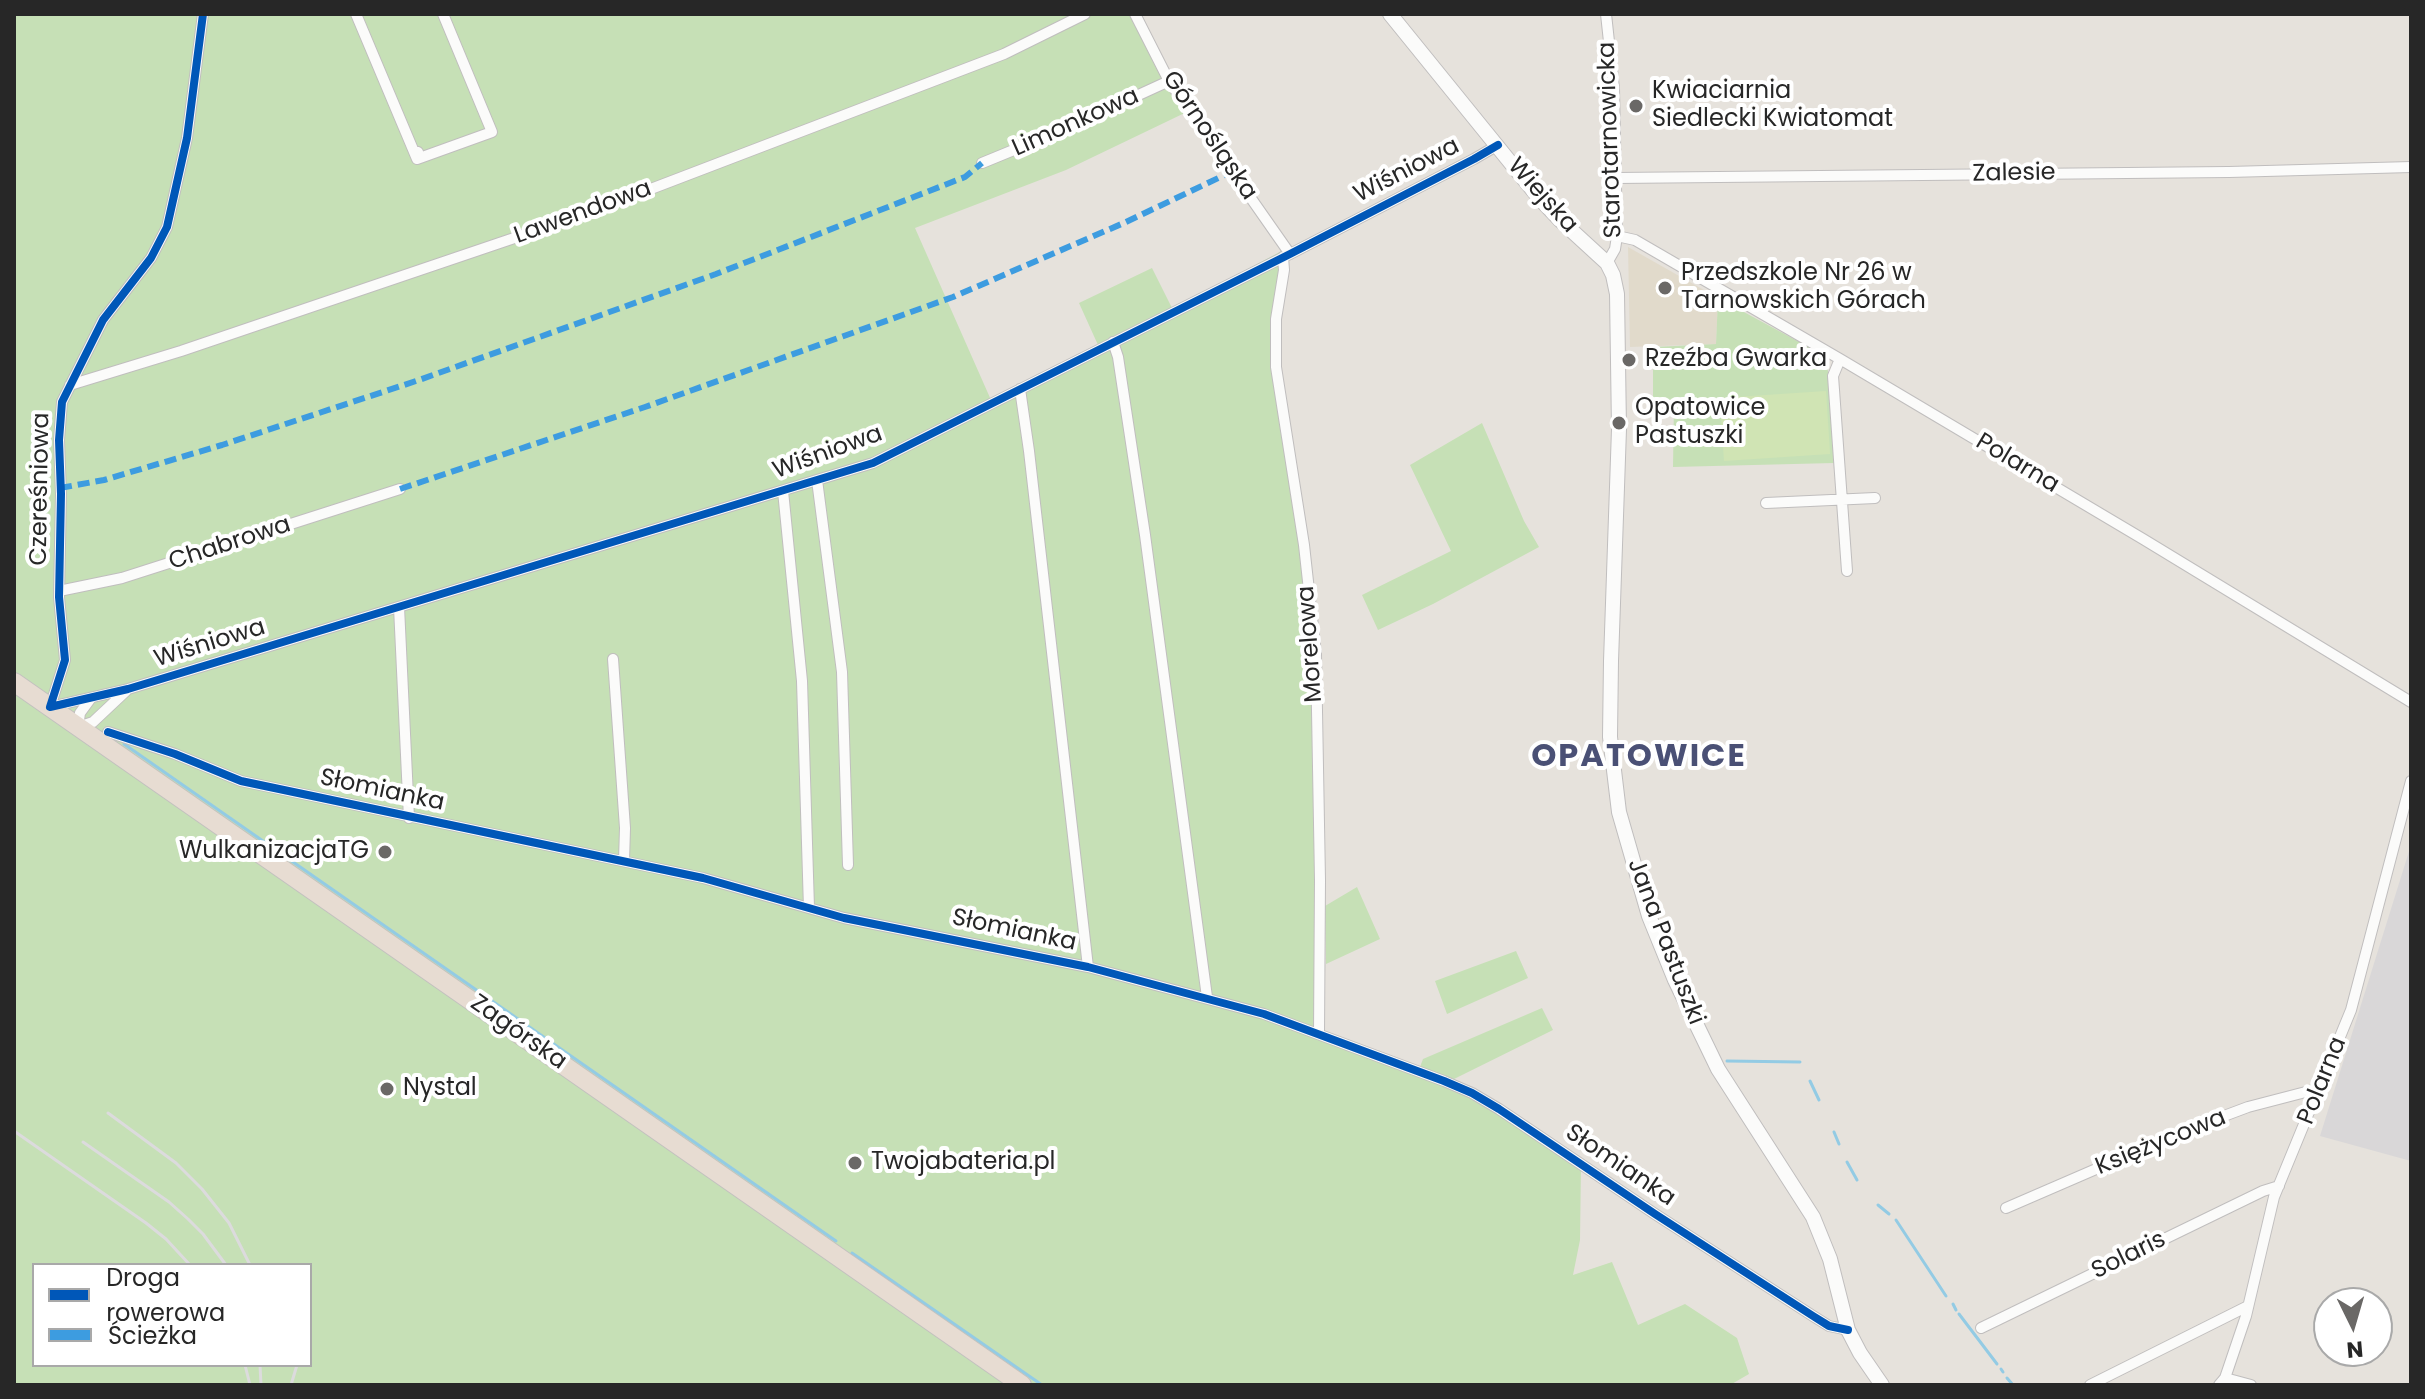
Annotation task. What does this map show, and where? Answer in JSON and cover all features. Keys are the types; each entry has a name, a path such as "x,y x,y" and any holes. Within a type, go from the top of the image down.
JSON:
{"highway":[{"name":"Zagórska","path":"14,682 78,727 109,741 1022,1385"}],"street":[{"name":"Czereśniowa","path":"50,707 65,660 59,591 62,402 103,320 151,258 167,227 187,138 203,14"},
{"path":"356,14 418,156 492,132 443,14"},
{"name":"Lawendowa","path":"70,385 181,351 588,213 1004,54 1085,14"},
{"name":"Górnośląska","path":"1135,14 1169,81 1287,256"},
{"name":"Wiejska","path":"1390,14 1559,219 1607,263"},
{"name":"Starotarnowicka","path":"1606,14 1614,88 1617,236 1615,249 1607,263"},
{"name":"Limonkowa","path":"982,163 1169,81"},
{"name":"Wiśniowa","path":"50,707 128,689 873,463 1287,256 1498,145"},
{"name":"Zalesie","path":"1616,178 2229,172 2411,167"},
{"name":"Polarna","path":"1617,236 1635,240 1840,359 2411,702"},
{"name":"Morelowa","path":"1287,256 1276,319 1276,367 1304,545 1316,654 1319,1034"},
{"name":"Jana Pastuszki","path":"1607,263 1616,285 1618,319 1619,429 1610,712 1613,776 1619,812 1649,916 1675,980 1718,1069 1813,1217 1830,1259 1848,1330 1882,1385"},
{"path":"1113,342 1118,357 1145,535 1207,997"},
{"path":"1840,359 1833,376 1847,571"},
{"path":"1020,389 1088,967"},
{"path":"817,480 842,672 848,865"},
{"name":"Chabrowa","path":"59,591 122,578 400,489"},
{"path":"783,491 802,681 809,908"},
{"path":"1766,503 1875,498"},
{"path":"399,607 409,818"},
{"path":"613,659 625,828 624,861"},
{"name":"Wiśniowa","path":"78,727 93,722 128,689"},
{"path":"78,727 80,713 91,698"},
{"path":"109,741 110,707"},
{"name":"Słomianka","path":"109,741 175,754 241,781 703,878 844,918 1088,967 1264,1014 1472,1093 1813,1316 1829,1326 1848,1330"},
{"name":"Polarna","path":"2222,1381 2248,1306 2274,1197 2351,1010 2411,781"},
{"name":"Księżycowa","path":"2006,1208 2184,1131 2248,1107 2321,1088"},
{"name":"Solaris","path":"1981,1328 2279,1186"},
{"path":"2090,1385 2248,1306"},
{"path":"2222,1381 2251,1385"}],"shaded area":[{"name":"Przedszkole Nr 26 w Tarnowskich Górach","path":"1628,247 1718,298 1716,344 1630,347"},
{"path":"2411,845 2411,1161 2320,1136"}],"green space":[{"path":"14,14 1137,14 1171,80 1193,109 1066,170 915,228 991,400 1113,341 1289,247 1277,313 1277,362 1315,631 1324,1036 1444,1082 1581,1163 1580,1240 1573,1275 1612,1262 1638,1325 1685,1304 1737,1338 1749,1374 1730,1385 14,1385"},
{"path":"1152,268 1172,308 1098,345 1079,303"},
{"path":"1718,298 1827,357 1834,463 1673,467 1674,403 1653,403 1653,347 1716,344"},
{"path":"1826,391 1830,454 1724,461 1720,398"},
{"path":"1482,423 1524,521 1539,547 1378,630 1362,595 1451,551 1410,465"},
{"path":"1357,887 1380,939 1326,964 1325,906"},
{"path":"1516,951 1528,978 1447,1014 1435,981"},
{"path":"1542,1008 1553,1030 1454,1079 1420,1067 1423,1059"}],"waterway":[{"path":"124,744 836,1241"},
{"path":"1727,1061 1800,1062"},
{"path":"1810,1081 1819,1100"},
{"path":"1834,1132 1839,1144"},
{"path":"1847,1162 1857,1180"},
{"path":"1878,1205 1889,1214"},
{"path":"1896,1220 1946,1296"},
{"path":"852,1253 1042,1385"},
{"path":"1953,1304 1956,1310"},
{"path":"1959,1314 1997,1364"},
{"path":"2007,1378 2013,1385"}],"railway":[{"path":"108,1113 176,1163 202,1189 229,1223 249,1263"},
{"path":"14,1131 146,1223 188,1263"},
{"path":"83,1142 169,1202 203,1234 225,1263"},
{"path":"246,1367 250,1385"},
{"path":"260,1367 261,1385"},
{"path":"291,1385 296,1367"}],"marked path":[{"path":"60,488 104,480 222,445 419,380 716,274 965,177 982,163"},
{"path":"400,489 645,407 953,297 1126,222 1233,171"}],"cycle path":[{"path":"203,14 187,138 167,227 151,258 103,320 62,402 59,440 59,597 65,660 50,707 128,689 873,463 1290,254 1498,145"},
{"path":"108,732 175,754 241,781 703,878 844,918 1088,967 1264,1014 1472,1093 1813,1316 1829,1326 1848,1330"}],"place":[{"name":"Kwiaciarnia Siedlecki Kwiatomat","path":"1636,106"},
{"name":"Przedszkole Nr 26 w Tarnowskich Górach","path":"1665,288"},
{"name":"Rzeźba Gwarka","path":"1629,360"},
{"name":"Opatowice Pastuszki","path":"1619,423"},
{"name":"WulkanizacjaTG","path":"385,852"},
{"name":"Nystal","path":"387,1089"},
{"name":"Twojabateria.pl","path":"855,1163"}],"district":[{"name":"OPATOWICE","path":"1639,758"}]}
